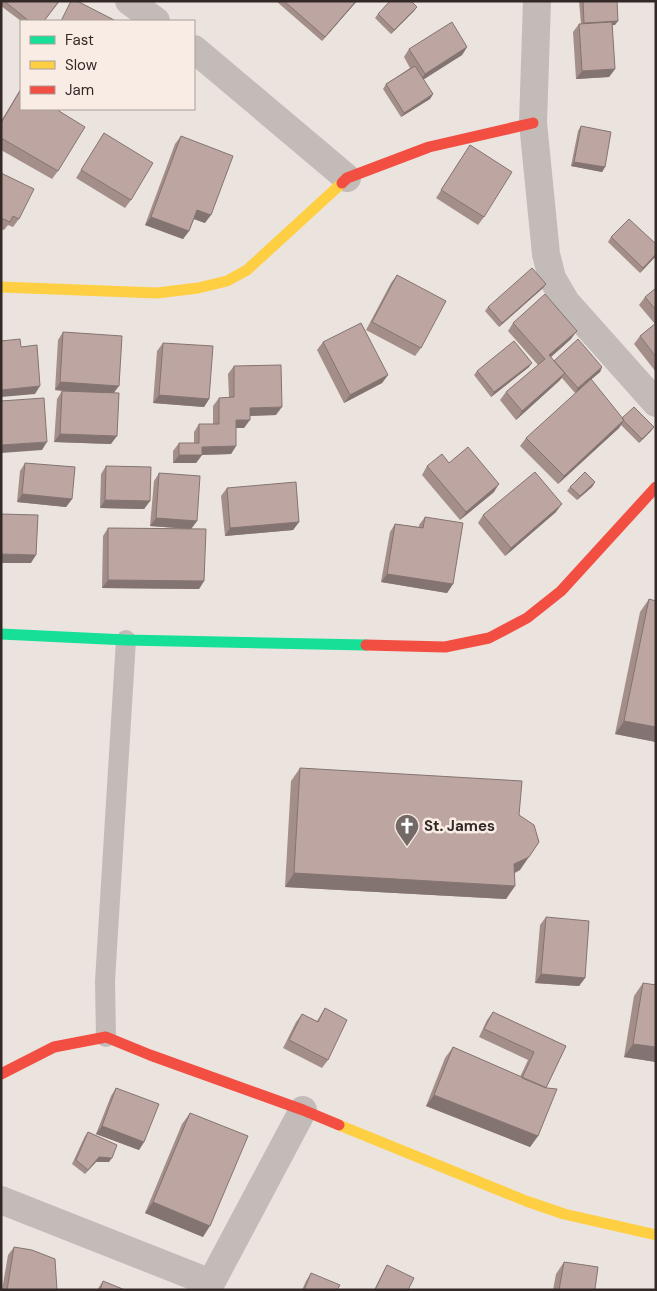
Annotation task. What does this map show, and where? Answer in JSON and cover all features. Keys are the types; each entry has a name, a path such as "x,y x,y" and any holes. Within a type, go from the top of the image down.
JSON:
{"street":[{"path":"129,1 155,20"},
{"path":"537,1 533,123 546,254 552,278 566,302 656,403"},
{"path":"195,50 347,178"},
{"path":"1,287 157,293 198,288 227,281 248,270 347,178 429,147 533,123"},
{"path":"1,634 126,640 445,647 489,638 527,618 561,591 656,487"},
{"path":"1,1074 54,1047 106,1037 150,1055 303,1110 526,1201 564,1214 656,1235"},
{"path":"1,1200 211,1287 303,1110"}],"lane":[{"path":"106,1037 106,980 126,640"}],"building":[{"path":"4,1 59,1 45,20 28,20"},
{"path":"71,1 77,1 114,20 62,20"},
{"path":"284,1 356,1 325,37"},
{"path":"390,1 411,1 417,7 394,30 378,14"},
{"path":"583,1 617,1 618,21 584,23"},
{"path":"452,22 467,47 425,74 409,49"},
{"path":"612,22 615,69 582,71 579,24"},
{"path":"415,66 433,94 404,113 386,84"},
{"path":"20,91 20,110 60,110 85,127 58,171 1,138 1,123"},
{"path":"581,126 611,132 605,167 574,162"},
{"path":"104,133 153,163 131,200 81,170"},
{"path":"181,136 233,156 211,215 197,210 189,231 151,217"},
{"path":"470,145 512,172 484,217 441,190"},
{"path":"1,173 34,189 19,219 13,216 10,222 1,218"},
{"path":"629,219 656,244 656,254 643,268 611,237"},
{"path":"532,268 546,284 502,323 488,307"},
{"path":"397,275 446,301 421,348 372,322"},
{"path":"656,288 656,310 645,297"},
{"path":"545,294 577,331 549,355 565,373 522,411 506,392 545,359 513,323"},
{"path":"361,323 388,375 350,395 323,342"},
{"path":"656,323 656,357 640,336"},
{"path":"63,332 122,336 119,386 60,382"},
{"path":"20,339 21,347 37,345 40,386 1,390 1,341"},
{"path":"578,339 602,367 578,388 554,361"},
{"path":"514,341 532,363 494,392 477,371"},
{"path":"163,343 213,346 209,399 159,395"},
{"path":"281,365 282,407 250,408 250,420 236,420 236,446 202,447 202,455 179,455 179,443 199,443 199,424 219,424 219,398 234,397 234,366"},
{"path":"591,379 624,420 564,476 526,438"},
{"path":"62,391 119,393 117,436 60,434"},
{"path":"44,398 47,442 1,445 1,401"},
{"path":"634,407 654,427 642,439 622,418"},
{"path":"468,447 499,484 466,512 427,466 442,454 449,463"},
{"path":"25,463 75,467 72,499 22,494"},
{"path":"106,466 151,467 150,501 105,500"},
{"path":"535,472 562,504 511,548 483,515"},
{"path":"585,472 595,482 580,496 570,487"},
{"path":"159,473 200,476 197,521 156,518"},
{"path":"296,482 299,522 230,528 227,488"},
{"path":"1,514 38,515 36,555 1,554"},
{"path":"425,517 463,523 453,584 387,574 395,524 423,528"},
{"path":"108,528 206,529 204,581 108,580"},
{"path":"649,599 656,601 656,727 624,721"},
{"name":"St. James","path":"300,768 522,781 519,815 534,825 539,842 529,857 514,864 515,886 294,873"},
{"path":"546,917 589,921 585,978 541,974"},
{"path":"643,983 656,985 656,1047 633,1044"},
{"path":"325,1008 347,1020 328,1060 289,1040 302,1014 318,1022"},
{"path":"493,1012 566,1046 546,1088 522,1078 534,1052 484,1029"},
{"path":"453,1047 547,1088 557,1089 538,1136 434,1095"},
{"path":"116,1088 159,1104 144,1142 102,1126"},
{"path":"190,1113 248,1136 210,1226 153,1202"},
{"path":"88,1132 117,1145 112,1158 99,1157 88,1170 76,1160"},
{"path":"14,1247 32,1250 55,1259 57,1290 7,1290"},
{"path":"564,1262 598,1267 595,1289 597,1290 559,1290"},
{"path":"387,1265 414,1278 408,1290 375,1290"},
{"path":"311,1273 340,1285 337,1290 304,1290"},
{"path":"103,1281 125,1290 100,1290"}],"traffic: fast":[{"path":"1,634 126,640 366,645"}],"traffic: slow":[{"path":"1,287 157,293 198,288 227,281 247,270 342,183"},
{"path":"339,1125 526,1201 564,1214 656,1235"}],"traffic: jam":[{"path":"342,183 347,178 429,147 533,123"},
{"path":"366,645 445,647 489,638 527,618 561,591 656,487"},
{"path":"1,1074 54,1047 106,1037 339,1125"}],"place":[{"name":"St. James","path":"407,847"}]}
